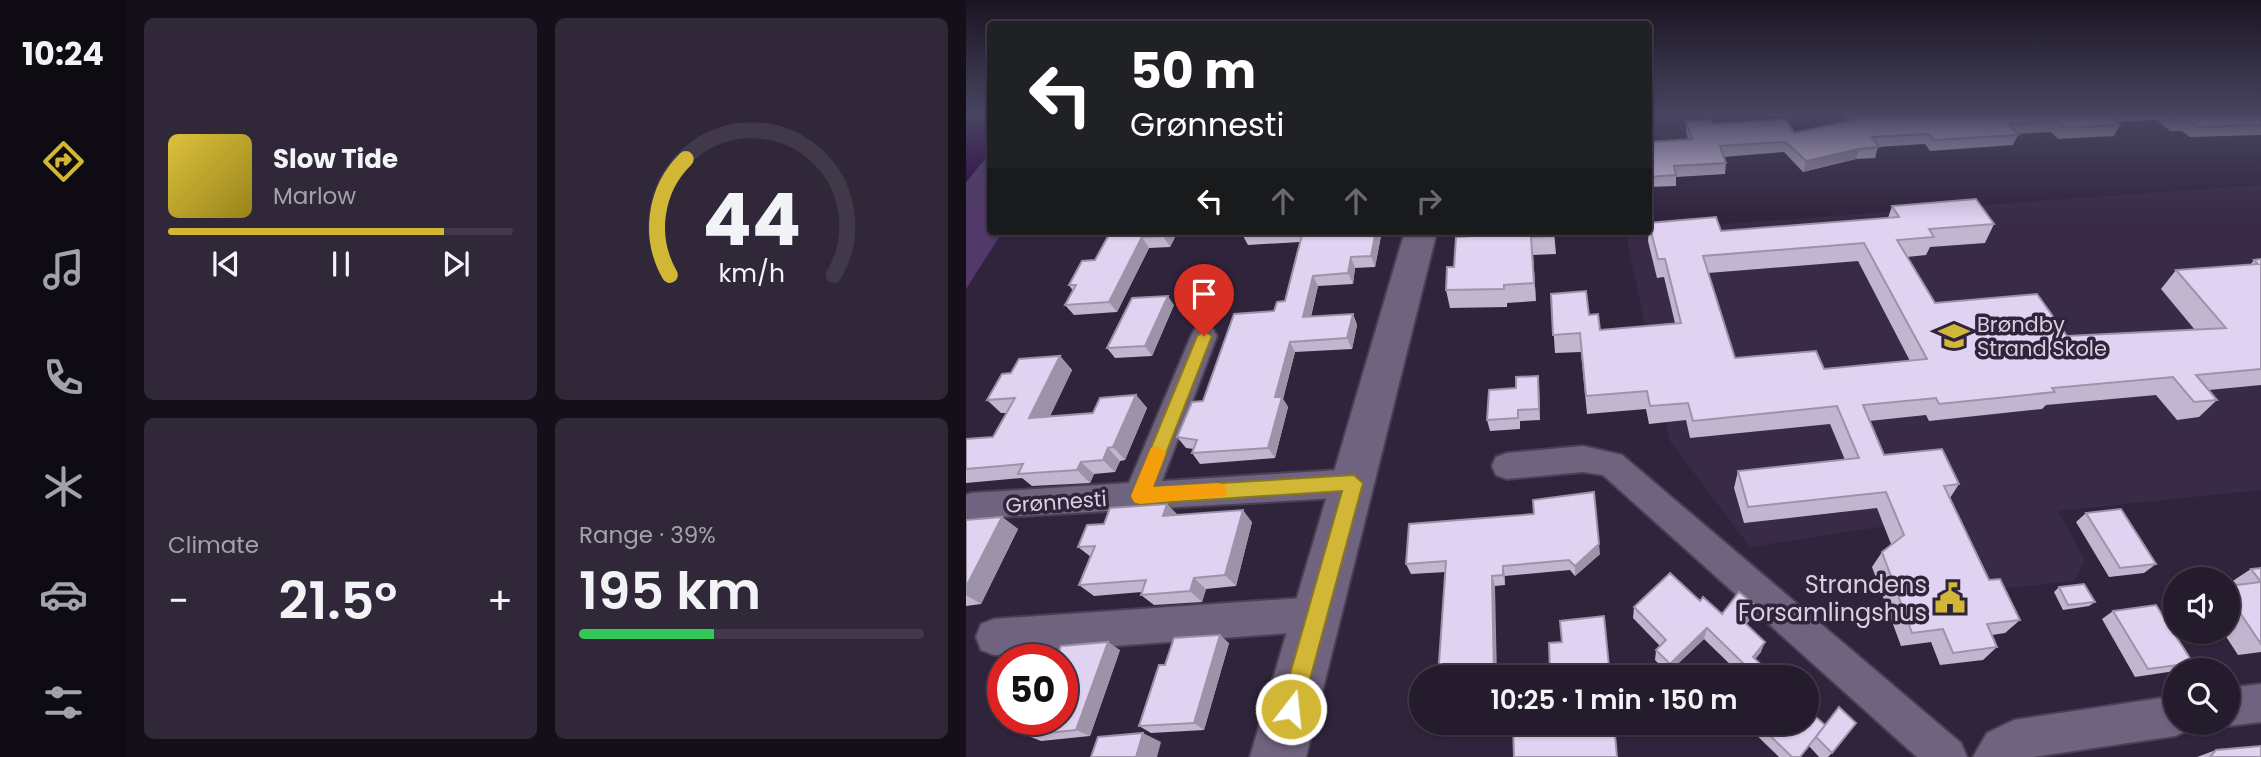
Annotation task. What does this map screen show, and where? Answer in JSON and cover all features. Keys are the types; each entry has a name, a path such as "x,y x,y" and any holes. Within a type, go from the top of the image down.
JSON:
{"main road":[{"path":"1278,757 1421,235"}],"street":[{"path":"1140,496 1204,336"},
{"path":"1507,466 1583,459 1611,464 1947,757"},
{"name":"Grønnesti","path":"971,508 1354,483"},
{"path":"994,637 1317,614"},
{"path":"2240,706 2261,703"},
{"path":"1993,757 2001,747 2014,740 2163,718"}],"shaded area":[{"path":"966,149 987,149 987,157 966,182"},
{"path":"987,157 987,235 1000,235 966,289 966,182"},
{"name":"Brøndby Strand Skole","path":"2261,185 2261,490 2058,511 2085,560 2074,581 1987,590 1950,516 1750,547 1670,441 1626,235 1652,235 1652,229"}],"building":[{"path":"1652,149 1721,149 1726,163 1674,166 1676,175 1652,177"},
{"path":"1794,149 1858,149 1806,161"},
{"path":"1976,199 1994,224 1929,229 1934,237 1897,240 1935,303 2037,294 2067,336 2226,328 2176,270 2258,264 2254,260 2261,259 2261,369 2196,375 2217,400 2194,402 2173,377 2052,388 2055,392 1939,404 1936,398 1863,405 1884,455 1942,449 1959,484 1944,486 1989,580 2000,579 2020,620 1987,624 1997,647 1953,653 1943,629 1912,633 1882,552 1904,535 1886,492 1748,507 1738,471 1859,458 1837,406 1693,421 1688,403 1650,406 1647,391 1586,396 1580,333 1553,335 1551,294 1586,291 1589,315 1598,314 1600,330 1681,323 1665,259 1658,259 1652,223 1716,217 1721,231 1899,217 1892,206","holes":["1864,243 1927,359 1824,369 1816,351 1735,358 1703,256"]},
{"path":"1109,235 1164,235 1142,237 1109,302 1065,305 1076,285 1069,285 1082,261 1095,260"},
{"path":"1302,235 1375,235 1371,256 1351,257 1348,273 1313,276 1303,317 1353,314 1347,338 1290,342 1275,397 1282,397 1268,448 1192,453 1197,440 1177,437 1192,402 1203,401 1234,314 1274,311 1277,302 1285,301"},
{"path":"1554,235 1531,237 1534,283 1504,285 1504,289 1446,290 1447,267 1454,267 1456,237"},
{"path":"1168,296 1145,346 1107,348 1132,298"},
{"path":"1060,356 1029,418 1093,413 1100,398 1136,395 1113,447 1108,448 1103,460 1081,462 1077,470 1018,474 1023,464 966,469 966,439 993,437 1015,398 987,400 1002,374 1011,373 1019,359"},
{"path":"1538,376 1539,409 1518,410 1518,418 1487,420 1489,390 1516,388 1516,377"},
{"path":"1594,492 1599,544 1575,566 1569,560 1503,566 1503,575 1492,576 1494,665 1439,665 1446,561 1406,564 1409,524 1534,514 1533,500"},
{"path":"1167,504 1163,516 1243,510 1225,575 1194,578 1190,591 1141,595 1146,580 1079,585 1095,546 1078,547 1087,525 1104,524 1110,508"},
{"path":"2121,509 2156,564 2120,568 2086,513"},
{"path":"1002,517 966,587 966,520"},
{"path":"2261,568 2261,582 2251,569"},
{"path":"1670,573 1700,601 1703,597 1722,614 1739,592 1756,606 1744,622 1765,642 1753,657 1761,665 1745,665 1707,628 1670,664 1656,650 1666,640 1634,607"},
{"path":"2261,582 2261,644 2240,613 2240,585"},
{"path":"2084,584 2095,602 2068,605 2059,587"},
{"path":"2156,605 2163,616 2163,644 2181,644 2190,658 2163,658 2163,667 2148,669 2113,611"},
{"path":"1604,616 1609,665 1550,665 1549,643 1562,642 1560,621"},
{"path":"1220,635 1194,723 1139,726 1159,665 1165,665 1174,638"},
{"path":"1108,642 1078,724 1078,645"},
{"path":"1839,707 1856,723 1832,753 1816,737"},
{"path":"1819,720 1825,725 1819,733"},
{"path":"1143,733 1136,757 1091,757 1098,737"},
{"path":"1513,735 1615,735 1617,757 1514,757"},
{"path":"1769,735 1817,735 1800,757 1792,757"},
{"path":"2261,746 2261,757 2210,757 2216,750"}],"slow traffic":[{"path":"1157,453 1140,496 1218,491"}],"place":[{"name":"Brøndby Strand Skole","path":"1954,336"},
{"name":"Strandens Forsamlingshus","path":"1950,598"}],"route":[{"path":"1204,336 1140,496 1354,483 1291,709"}]}
